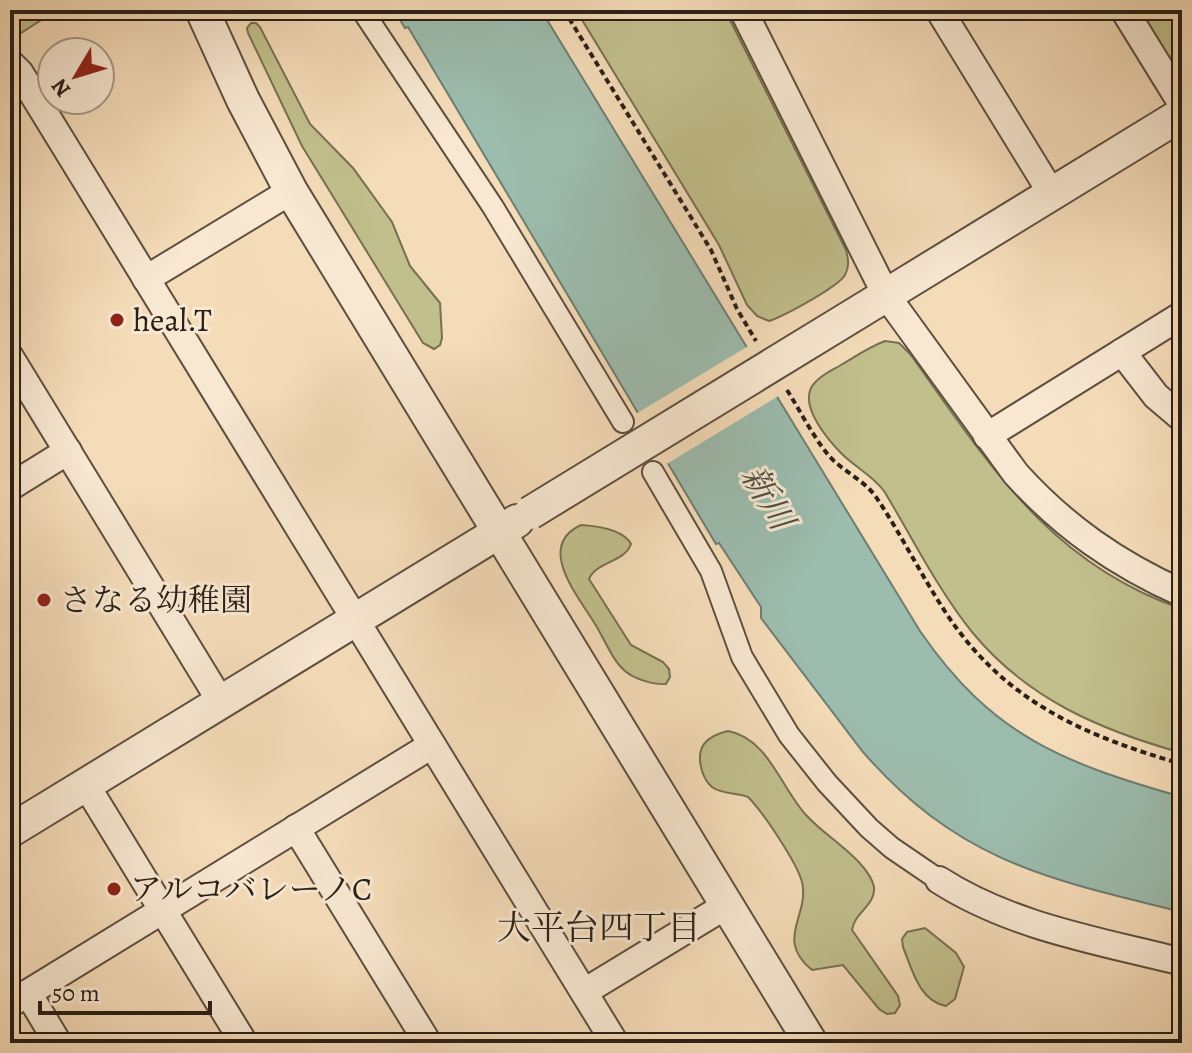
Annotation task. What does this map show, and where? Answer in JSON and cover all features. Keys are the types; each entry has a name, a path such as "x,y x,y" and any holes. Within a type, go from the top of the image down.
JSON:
{"street":[{"path":"202,10 243,100 291,191 811,1043"},
{"path":"362,10 493,207 623,422"},
{"path":"743,10 881,299 1016,474 1064,523 1120,563 1182,593"},
{"path":"939,10 1052,194"},
{"path":"1124,10 1182,104"},
{"path":"10,63 20,73 615,1043"},
{"path":"10,831 1182,114"},
{"path":"146,279 291,191"},
{"path":"987,436 1182,315"},
{"path":"1122,352 1156,396 1182,418"},
{"path":"10,357 221,702"},
{"path":"10,487 68,451"},
{"path":"653,472 711,571 742,657 789,735 827,783 869,828 939,880 998,911 1182,962"},
{"path":"58,1043 19,998 432,745"},
{"path":"86,785 244,1043"},
{"path":"296,828 428,1043"},
{"path":"584,992 727,905"}],"path":[{"path":"564,10 711,250 737,309 756,341"},
{"path":"787,390 832,458 876,497 946,613 981,658 1002,678 1035,704 1071,725 1182,764"}],"shaded area":[{"path":"10,10 57,10 10,40"},
{"path":"576,10 725,10 846,250 848,268 840,280 810,301 776,318 769,321 757,316 747,305 719,245"},
{"path":"1133,10 1182,10 1182,80"},
{"path":"251,23 260,27 310,124 353,168 392,222 410,266 440,303 442,338 440,345 434,349 423,343 302,146 248,33"},
{"path":"885,341 899,343 910,354 995,470 1058,537 1094,565 1135,589 1182,609 1182,753 1094,722 1041,694 1016,676 972,632 948,599 884,491 842,454 823,432 810,405 811,388 820,377"},
{"path":"581,525 616,532 631,544 623,555 598,569 589,579 631,645 663,662 669,669 670,677 666,684 639,679 620,666 571,586 564,572 561,545 568,534"},
{"path":"728,731 754,743 806,815 855,858 869,875 874,893 852,930 898,996 900,1005 895,1013 887,1014 879,1009 843,965 812,970 801,959 794,937 803,894 794,863 748,797 712,787 702,771 700,755 704,744"},
{"path":"925,928 956,953 964,967 955,999 946,1006 929,998 923,991 903,947 902,939 907,932"}],"water":[{"name":"新川","path":"394,10 541,10 920,631 947,667 1003,721 1033,741 1101,771 1182,797 1182,912 1089,889 1008,861 934,819 863,752 761,618 761,607 719,543 716,544 408,27 405,28"}],"pier":[{"path":"750,345 780,395 665,465 634,415"}],"place":[{"name":"heal.T","path":"117,320"},
{"name":"さなる幼稚園","path":"44,600"},
{"name":"アルコバレーノC","path":"114,889"}],"district":[{"name":"大平台四丁目","path":"599,927"}]}
